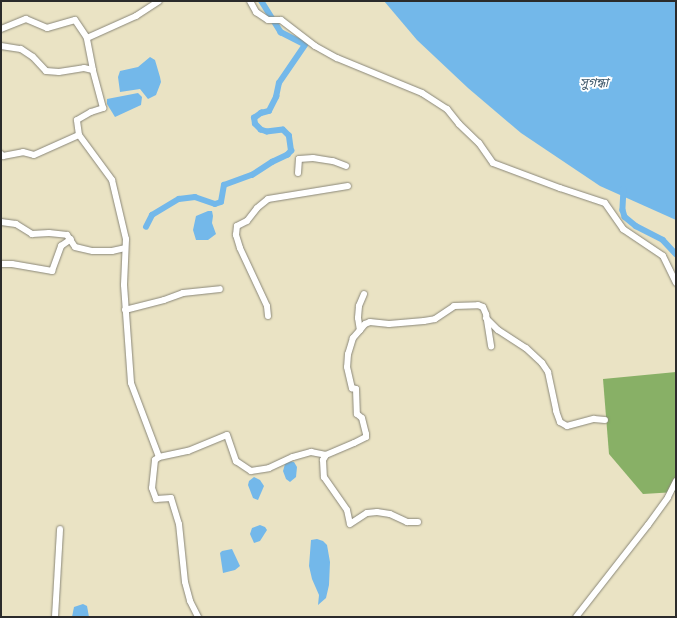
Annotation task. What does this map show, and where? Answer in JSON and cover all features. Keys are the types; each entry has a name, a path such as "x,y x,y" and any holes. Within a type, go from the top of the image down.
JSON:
{"street":[{"path":"87,38 136,16 159,1"},
{"path":"250,1 256,12 268,20 281,20 315,46 337,58 422,93 447,109 459,124 479,143 493,163 605,203 623,229 663,256 676,283"},
{"path":"1,29 26,19 47,28 75,20 87,38 93,70 103,108 91,112 77,120 79,135 112,180 122,222 125,248 125,310 131,382 159,457"},
{"path":"1,46 21,49 33,57 46,71 65,72 84,68 93,70"},
{"path":"1,154 3,156 23,152 34,155 79,135"},
{"path":"298,173 299,159 313,158 333,161 346,166"},
{"path":"268,316 267,306 247,266 240,248 236,235 238,226 247,221 257,208 268,200 281,196 348,186"},
{"path":"1,222 16,224 32,234 67,236 71,239 72,244 75,247 93,251 112,251 125,248"},
{"path":"1,264 12,264 52,271 61,246 71,239"},
{"path":"125,310 164,300 183,293 220,289"},
{"path":"360,330 358,318 359,306 364,294"},
{"path":"198,617 190,601 185,582 179,524 171,498 156,500 152,488 155,460 159,457 188,451 227,435 236,461 251,471 268,468 311,452 326,455 366,437 365,426 362,418 357,414 356,390 352,388 347,367 348,354 353,338 365,324 370,322 389,324 435,319 454,306 478,305 483,307 491,347"},
{"path":"486,318 498,330 526,348 542,362 548,372 556,411 560,422 567,426 594,418 605,420"},
{"path":"326,455 323,460 324,477 347,510 350,524 367,513 377,512 390,514 407,522 418,522"},
{"path":"576,617 648,525 668,497 676,481"},
{"path":"55,617 60,529"}],"green space":[{"path":"676,372 676,492 643,494 609,454 603,379"}],"water":[{"name":"সুগন্ধা","path":"384,1 676,1 676,220 600,186 521,133 468,88 417,40"},
{"path":"150,57 155,60 161,82 156,95 148,99 140,89 120,92 118,77 120,71 138,67"},
{"path":"138,93 142,97 141,105 115,117 107,104 107,99"},
{"path":"212,211 212,223 216,234 208,240 196,240 193,230 196,216"},
{"path":"289,461 294,462 297,467 296,477 290,482 286,479 283,471 285,464"},
{"path":"254,477 260,480 264,486 258,500 253,498 248,485 249,481"},
{"path":"260,525 265,527 267,530 260,541 254,543 250,534 252,528"},
{"path":"317,539 323,541 327,545 330,562 329,585 326,598 318,605 319,595 312,579 309,566 311,540"},
{"path":"232,549 240,566 235,570 223,573 220,553 222,551"},
{"path":"83,604 87,606 89,617 72,617 74,607"}],"waterway":[{"path":"146,227 152,215 179,199 195,197 215,204 221,202 224,185 252,175 272,162 287,155 291,151 289,136 283,130 267,132 261,130 255,124 254,118 261,113 269,111 276,97 279,83 305,45 281,33 261,1"},
{"path":"624,189 623,210 625,217 636,226 663,240 676,254"}]}
